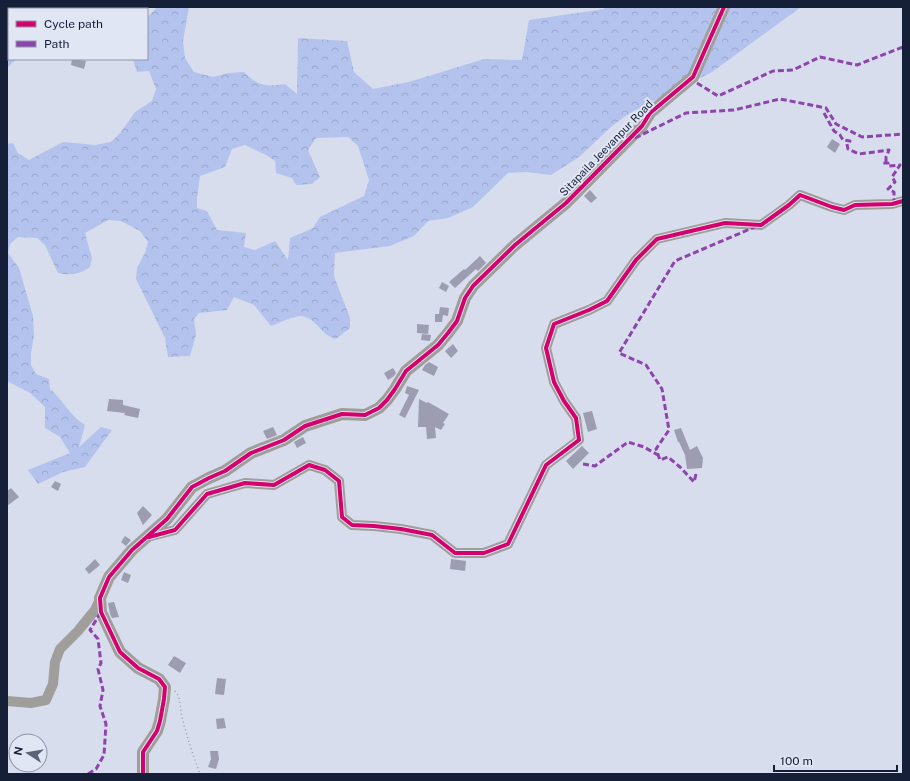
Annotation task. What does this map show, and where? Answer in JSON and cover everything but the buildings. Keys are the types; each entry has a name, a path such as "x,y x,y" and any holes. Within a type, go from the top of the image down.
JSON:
{"street":[{"name":"Sitapaila Jeevanpur Road","path":"100,598 109,576 132,550 167,518 192,487 225,471 251,453 284,440 312,423 342,414 365,415 378,408 391,394 406,371 438,345 448,333 457,321 465,298 473,286 515,245 566,203 642,126 650,113 693,77 724,7"},
{"path":"147,537 175,530 207,494 245,483 274,485 309,465 325,470 339,481 342,517 352,525 401,529 432,536 455,553 484,553 508,544 546,465 579,440 576,418 564,401 554,382 546,348 554,324 607,301 636,260 658,239 725,223 761,224 789,206 800,195 844,210 855,205 892,204 903,201"},
{"path":"7,701 31,703 46,700 53,684 55,662 60,649 96,610 100,598"},
{"path":"100,598 101,612 120,652 138,668 159,679 165,687 157,731 143,752 143,774"}],"path":[{"path":"175,690 180,696 181,714 189,744 200,774"}],"green space":[{"path":"7,7 84,7 8,8 8,60 15,60 7,68"},
{"path":"157,7 189,7 183,41 185,58 194,72 213,77 229,73 244,72 258,83 267,85 285,84 297,94 298,38 347,41 354,72 373,89 409,82 484,59 522,60 529,20 604,9 605,7 801,7 712,72 630,113 612,126 579,157 551,175 526,172 508,173 473,207 448,218 428,221 414,236 390,246 335,253 334,276 350,318 350,328 336,339 326,334 311,320 301,316 290,318 271,326 254,305 234,297 227,310 199,313 194,319 196,335 190,356 168,357 165,338 136,279 137,268 145,253 148,242 140,231 121,221 108,220 85,233 92,258 90,267 79,273 71,274 58,273 45,245 37,238 18,237 10,244 8,253 19,268 33,316 34,335 31,365 36,374 49,379 50,389 75,417 85,425 79,447 101,427 112,430 85,467 63,472 38,484 28,470 70,453 60,437 45,428 45,407 30,393 7,381 7,144 13,143 18,153 29,160 63,142 95,145 111,142 121,132 135,112 152,101 156,89 149,71 137,72 133,60 148,60 148,17","holes":["348,137 358,146 369,180 364,196 320,217 313,228 290,238 288,260 275,241 255,250 244,247 246,233 217,230 207,211 197,208 200,176 225,167 232,149 245,145 275,161 276,173 292,178 296,185 312,184 320,177 308,150 316,138"]}],"marked path":[{"path":"697,83 718,96 773,71 793,70 820,57 857,65 903,47"},
{"path":"635,138 686,113 734,110 780,99 826,108 836,124 862,137 903,134"},
{"path":"824,113 834,131 840,135 843,140 850,141 847,144 848,149 859,154 889,150 886,161 883,163 888,163 888,166 900,165 892,177 895,182 888,189 894,192 894,203"},
{"path":"696,474 694,482 668,457 660,460 656,449 669,430 662,389 646,365 619,353 675,261 757,226"},
{"path":"583,464 595,466 628,442 644,447 658,455"},
{"path":"88,774 96,769 104,755 106,724 100,706 103,690 98,669 101,663 98,639 90,630 101,612"}],"cycle path":[{"path":"143,774 143,752 157,731 165,687 159,679 138,668 120,652 101,612 100,598 109,577 132,550 167,519 192,487 225,471 251,453 284,440 305,426 342,414 365,415 379,408 387,400 406,371 438,345 448,333 457,321 465,298 473,286 515,245 566,203 642,126 650,113 693,77 724,7"},
{"path":"149,537 175,530 207,494 245,483 274,485 309,465 325,470 339,481 342,517 352,525 401,529 432,535 455,553 484,553 508,544 546,465 579,440 576,418 564,401 554,382 546,348 554,324 607,301 636,260 657,239 725,223 761,225 789,205 800,195 844,210 855,205 892,204 903,201"}]}
